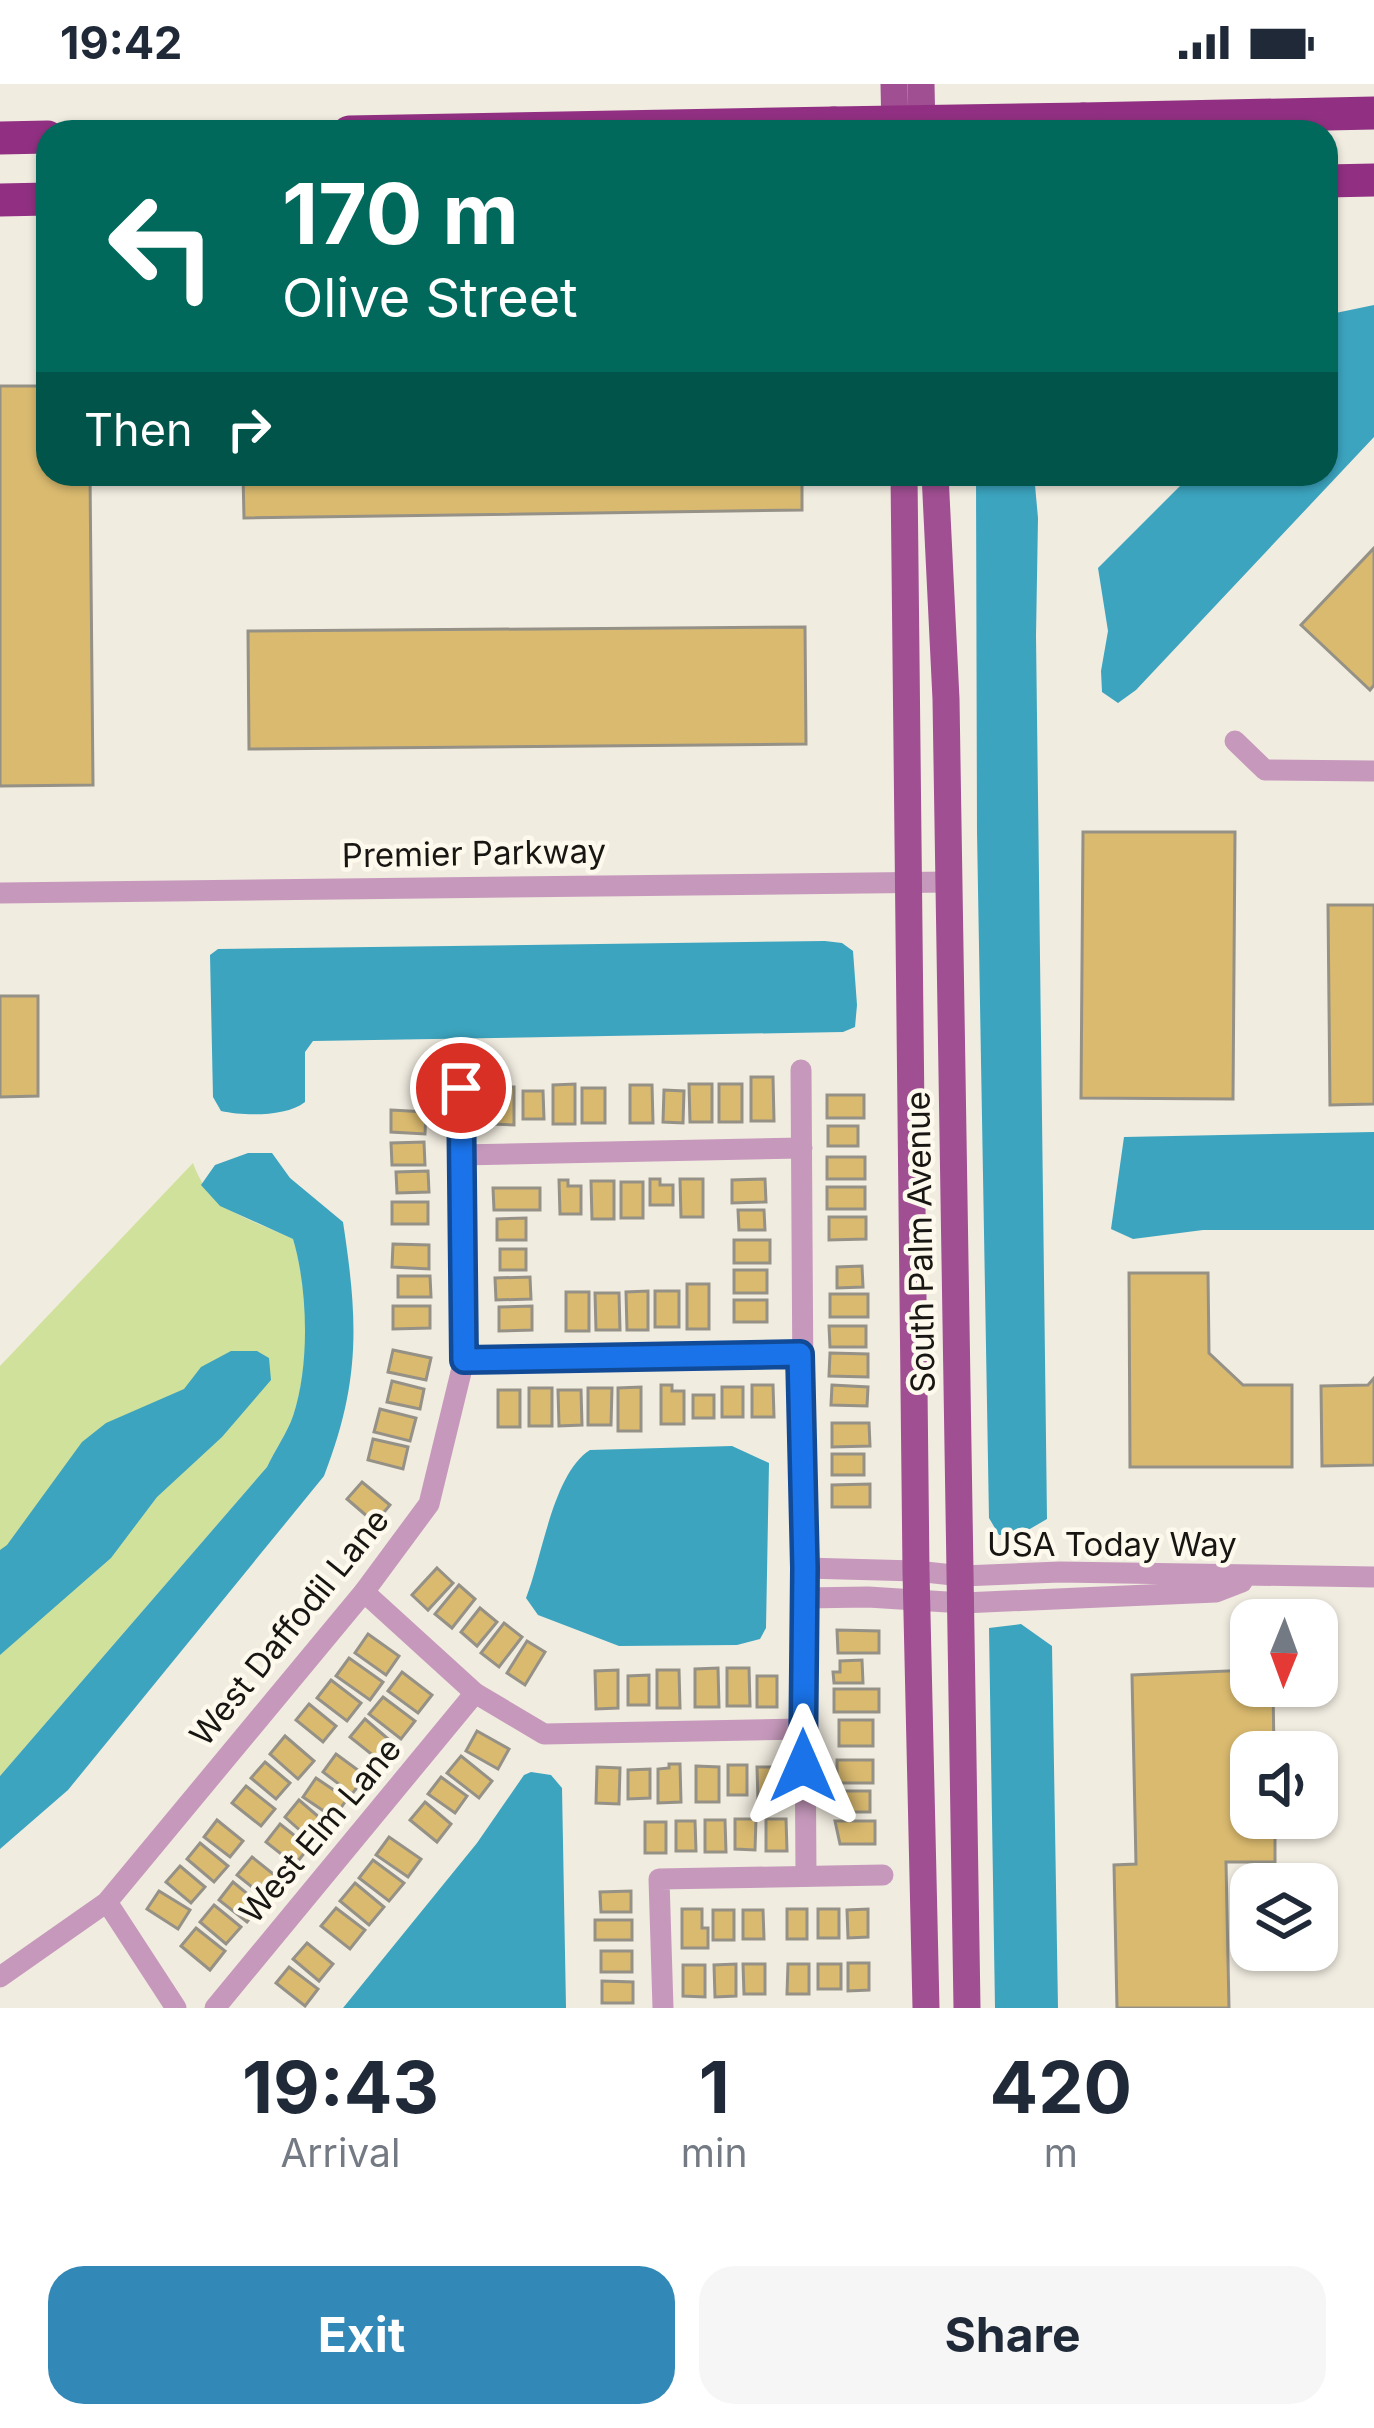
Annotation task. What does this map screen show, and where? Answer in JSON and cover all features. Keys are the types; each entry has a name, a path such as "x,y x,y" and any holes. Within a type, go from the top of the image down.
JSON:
{"highway":[{"path":"1000,120 1374,113"},
{"path":"0,138 36,137"},
{"path":"1338,181 1374,180"},
{"path":"0,200 36,199"}],"main road":[{"path":"894,84 895,120"},
{"path":"921,84 922,120"},
{"name":"South Palm Avenue","path":"904,486 916,1570 926,2008"},
{"name":"South Palm Avenue","path":"936,486 946,699 967,2008"}],"street":[{"path":"1235,741 1265,770 1374,771"},
{"name":"Premier Parkway","path":"0,893 949,882"},
{"path":"801,1070 806,1876"},
{"name":"West Daffodil Lane","path":"0,1978 107,1902 364,1592 429,1504 464,1360 461,1088"},
{"path":"461,1154 802,1148"},
{"path":"464,1360 800,1354"},
{"name":"USA Today Way","path":"805,1568 916,1570 963,1590"},
{"name":"USA Today Way","path":"804,1598 917,1601 963,1590 1216,1592 1254,1577 1374,1577"},
{"path":"364,1592 475,1693 544,1734 802,1729"},
{"name":"West Elm Lane","path":"215,2008 475,1693"},
{"path":"663,2008 659,1879 883,1875"},
{"path":"107,1902 176,2008"}],"green space":[{"path":"193,1163 221,1203 293,1239 306,1328 303,1373 293,1416 267,1467 0,1776 0,1366"}],"water":[{"path":"1374,305 1374,437 1338,475 1338,312"},
{"path":"976,486 1035,486 1047,1519 1023,1533 999,1535 989,1518"},
{"path":"1180,486 1328,486 1136,690 1118,703 1102,692 1108,631 1098,568"},
{"path":"842,943 853,951 855,1027 843,1032 313,1041 305,1052 305,1102 297,1107 264,1114 230,1113 221,1111 213,1097 210,955 218,949"},
{"path":"1374,1132 1374,1230 1203,1230 1133,1239 1111,1229 1124,1137"},
{"path":"248,1153 272,1153 290,1178 343,1222 352,1290 353,1350 345,1410 324,1476 68,1790 0,1849 0,1776 267,1467 293,1416 305,1328 293,1239 220,1206 201,1185 215,1165"},
{"path":"231,1351 257,1351 269,1358 271,1380 222,1437 157,1497 111,1558 0,1655 0,1550 82,1442 106,1423 184,1389 201,1367"},
{"path":"732,1446 769,1463 766,1628 760,1639 737,1645 619,1646 538,1615 526,1598 558,1496 577,1461 590,1450"},
{"path":"1021,1624 1052,1646 1058,2008 995,2008 989,1628"},
{"path":"524,1775 551,1775 562,1788 566,2008 343,2008 477,1843"}],"building":[{"path":"0,386 36,386 36,486 90,486 93,785 0,786"},
{"path":"243,486 802,486 802,510 244,518"},
{"path":"1374,548 1374,685 1370,690 1301,625"},
{"path":"805,627 806,744 249,749 248,631"},
{"path":"1083,832 1235,832 1233,1099 1081,1098"},
{"path":"1328,905 1374,905 1374,1104 1330,1105"},
{"path":"0,996 38,996 38,1096 0,1097"},
{"path":"751,1077 773,1077 774,1121 751,1121"},
{"path":"575,1084 575,1124 553,1124 553,1085"},
{"path":"689,1084 712,1084 712,1122 690,1122"},
{"path":"719,1084 742,1084 742,1122 719,1122"},
{"path":"630,1085 652,1085 653,1123 630,1123"},
{"path":"492,1087 514,1087 514,1125 492,1124"},
{"path":"582,1088 605,1088 605,1123 582,1123"},
{"path":"664,1090 684,1091 683,1123 663,1122"},
{"path":"523,1091 543,1091 544,1119 523,1119"},
{"path":"827,1095 864,1095 864,1118 827,1118"},
{"path":"391,1110 426,1112 425,1134 391,1132"},
{"path":"828,1126 858,1126 858,1146 828,1146"},
{"path":"424,1142 425,1165 392,1165 391,1143"},
{"path":"827,1157 865,1157 865,1179 827,1179"},
{"path":"428,1171 429,1192 397,1193 396,1172"},
{"path":"650,1179 673,1185 673,1205 650,1205"},
{"path":"680,1179 703,1179 703,1217 681,1217"},
{"path":"765,1179 766,1202 732,1203 732,1180"},
{"path":"559,1180 581,1186 581,1214 560,1214"},
{"path":"591,1181 614,1181 614,1219 592,1219"},
{"path":"621,1182 643,1182 643,1218 621,1218"},
{"path":"827,1187 865,1187 865,1209 827,1209"},
{"path":"493,1188 540,1188 540,1210 494,1210"},
{"path":"392,1202 428,1202 428,1224 392,1224"},
{"path":"738,1210 764,1210 765,1230 739,1230"},
{"path":"829,1217 866,1217 866,1239 829,1240"},
{"path":"526,1218 526,1240 497,1240 497,1219"},
{"path":"734,1240 770,1240 770,1263 734,1263"},
{"path":"393,1244 429,1245 429,1269 392,1267"},
{"path":"500,1249 526,1249 526,1270 500,1270"},
{"path":"862,1266 863,1287 837,1288 837,1267"},
{"path":"734,1270 767,1270 767,1293 734,1293"},
{"path":"1129,1273 1208,1273 1209,1353 1243,1385 1292,1385 1292,1467 1130,1467"},
{"path":"398,1276 430,1276 431,1297 398,1297"},
{"path":"530,1277 531,1299 496,1300 495,1278"},
{"path":"687,1284 709,1284 709,1329 687,1329"},
{"path":"648,1291 648,1330 627,1330 626,1292"},
{"path":"655,1291 679,1291 679,1327 655,1327"},
{"path":"566,1292 589,1292 589,1331 566,1331"},
{"path":"595,1293 619,1293 620,1330 596,1330"},
{"path":"830,1294 868,1294 868,1317 830,1317"},
{"path":"734,1300 767,1300 767,1322 734,1322"},
{"path":"393,1306 430,1306 430,1328 393,1329"},
{"path":"532,1306 532,1330 499,1331 499,1307"},
{"path":"829,1326 866,1326 866,1347 830,1347"},
{"path":"393,1350 431,1358 426,1380 388,1372"},
{"path":"830,1353 868,1354 868,1377 829,1376"},
{"path":"1374,1378 1374,1465 1322,1466 1321,1386 1368,1385"},
{"path":"392,1381 424,1389 420,1409 387,1402"},
{"path":"661,1385 684,1391 684,1424 661,1424"},
{"path":"752,1385 773,1385 774,1417 752,1417"},
{"path":"832,1385 868,1387 867,1406 831,1405"},
{"path":"641,1387 641,1431 618,1431 618,1388"},
{"path":"722,1387 743,1387 743,1417 722,1417"},
{"path":"529,1388 552,1388 552,1426 529,1426"},
{"path":"588,1388 612,1388 611,1425 588,1425"},
{"path":"498,1390 520,1390 520,1427 498,1427"},
{"path":"558,1390 581,1390 582,1425 559,1426"},
{"path":"693,1395 714,1395 714,1418 693,1418"},
{"path":"380,1409 416,1418 410,1441 374,1432"},
{"path":"832,1423 869,1423 870,1446 832,1447"},
{"path":"373,1439 408,1447 403,1469 368,1460"},
{"path":"832,1454 864,1454 864,1475 832,1475"},
{"path":"362,1482 390,1505 375,1523 347,1499"},
{"path":"870,1484 870,1507 832,1507 832,1485"},
{"path":"437,1568 453,1583 428,1610 412,1595"},
{"path":"459,1585 475,1599 452,1628 435,1614"},
{"path":"480,1608 497,1622 477,1646 461,1632"},
{"path":"504,1623 522,1637 499,1667 481,1653"},
{"path":"837,1630 879,1631 879,1653 838,1653"},
{"path":"368,1634 399,1656 386,1675 355,1653"},
{"path":"527,1641 545,1652 525,1685 507,1673"},
{"path":"349,1658 383,1682 370,1700 336,1676"},
{"path":"862,1660 863,1683 834,1683 833,1672 840,1672 840,1661"},
{"path":"718,1668 719,1707 695,1707 695,1669"},
{"path":"727,1668 749,1668 750,1706 727,1706"},
{"path":"618,1670 618,1708 596,1709 595,1671"},
{"path":"657,1670 679,1670 680,1708 657,1708"},
{"path":"1230,1671 1230,1707 1273,1707 1274,1731 1230,1731 1230,1839 1275,1839 1275,1862 1226,1862 1229,2008 1117,2008 1114,1865 1136,1864 1132,1675"},
{"path":"402,1672 432,1695 418,1713 388,1691"},
{"path":"649,1675 649,1705 628,1705 628,1676"},
{"path":"757,1676 777,1676 777,1707 757,1707"},
{"path":"331,1680 361,1703 347,1721 317,1698"},
{"path":"834,1689 879,1689 879,1712 834,1712"},
{"path":"383,1697 415,1721 401,1739 369,1714"},
{"path":"309,1704 336,1726 323,1742 296,1720"},
{"path":"365,1719 394,1744 380,1761 350,1737"},
{"path":"839,1720 873,1720 873,1746 839,1746"},
{"path":"477,1731 509,1749 498,1769 466,1751"},
{"path":"285,1736 314,1761 298,1779 270,1754"},
{"path":"336,1754 366,1776 352,1794 323,1772"},
{"path":"461,1756 492,1781 479,1798 447,1773"},
{"path":"837,1760 873,1760 873,1783 837,1783"},
{"path":"265,1762 290,1783 276,1799 251,1778"},
{"path":"669,1764 680,1764 681,1802 658,1803 658,1769 669,1768"},
{"path":"728,1765 747,1765 747,1795 728,1795"},
{"path":"696,1766 719,1767 719,1802 696,1802"},
{"path":"597,1767 620,1768 619,1804 596,1803"},
{"path":"757,1767 780,1767 781,1801 758,1801"},
{"path":"650,1769 650,1798 628,1799 628,1770"},
{"path":"441,1777 467,1796 455,1813 428,1794"},
{"path":"316,1778 347,1799 334,1818 303,1797"},
{"path":"246,1786 275,1809 261,1826 232,1803"},
{"path":"836,1791 870,1791 870,1812 836,1812"},
{"path":"299,1800 327,1824 312,1841 285,1817"},
{"path":"425,1802 451,1824 437,1842 410,1820"},
{"path":"735,1819 756,1819 755,1850 735,1849"},
{"path":"766,1819 786,1819 787,1851 766,1851"},
{"path":"217,1820 243,1841 230,1857 204,1837"},
{"path":"705,1820 725,1820 726,1852 705,1852"},
{"path":"676,1821 695,1821 696,1851 676,1851"},
{"path":"835,1821 875,1821 875,1844 840,1844"},
{"path":"645,1822 666,1822 666,1853 645,1853"},
{"path":"280,1824 309,1847 295,1865 266,1842"},
{"path":"389,1837 421,1859 408,1877 376,1855"},
{"path":"200,1843 228,1866 214,1882 187,1859"},
{"path":"252,1857 282,1881 267,1899 237,1875"},
{"path":"373,1860 404,1883 389,1901 359,1878"},
{"path":"180,1866 205,1887 191,1903 166,1882"},
{"path":"233,1882 261,1905 247,1922 219,1900"},
{"path":"355,1883 384,1907 369,1925 340,1901"},
{"path":"159,1891 190,1910 178,1929 147,1909"},
{"path":"631,1891 631,1912 601,1912 600,1892"},
{"path":"214,1905 241,1927 226,1944 200,1922"},
{"path":"336,1908 365,1930 350,1949 321,1926"},
{"path":"682,1909 702,1909 708,1948 682,1948"},
{"path":"787,1909 807,1909 807,1939 787,1939"},
{"path":"818,1909 839,1909 839,1938 818,1938"},
{"path":"868,1909 868,1937 848,1938 847,1910"},
{"path":"713,1910 734,1910 734,1940 713,1940"},
{"path":"743,1910 763,1910 764,1939 743,1939"},
{"path":"595,1920 632,1920 632,1940 595,1940"},
{"path":"196,1928 225,1951 210,1970 181,1946"},
{"path":"307,1943 333,1964 319,1981 293,1959"},
{"path":"601,1951 632,1951 632,1972 601,1972"},
{"path":"848,1963 869,1963 869,1990 848,1991"},
{"path":"736,1964 736,1996 715,1997 714,1965"},
{"path":"743,1964 765,1964 765,1994 744,1994"},
{"path":"788,1964 809,1964 809,1994 787,1994"},
{"path":"818,1964 841,1964 841,1989 818,1989"},
{"path":"683,1965 705,1965 705,1997 683,1996"},
{"path":"289,1967 318,1989 305,2006 276,1983"},
{"path":"602,1981 633,1982 633,2003 602,2003"}],"route":[{"path":"461,1088 464,1360 800,1354 803,1766"}]}
